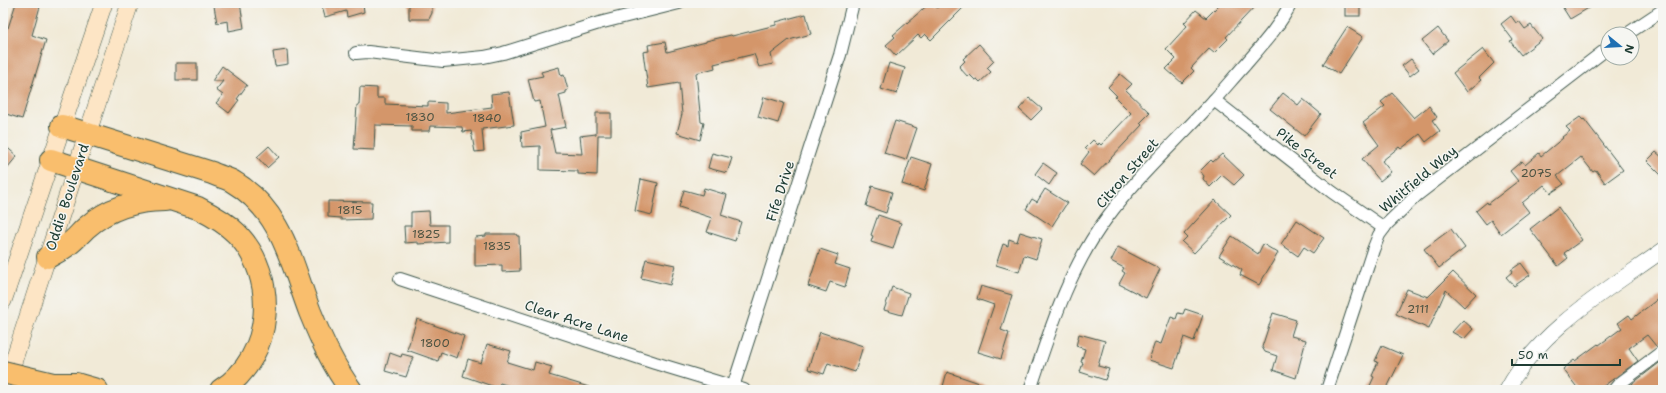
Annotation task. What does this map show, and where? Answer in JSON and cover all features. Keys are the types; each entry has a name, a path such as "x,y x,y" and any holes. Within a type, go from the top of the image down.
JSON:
{"highway":[{"path":"62,126 219,176 232,182 250,196 265,210 276,225 291,256 310,311 325,346 343,379 351,390"},
{"path":"51,160 178,200 198,208 219,219 236,233 248,248 264,284 266,306 264,323 260,340 251,359 238,376 221,390"},
{"path":"48,257 69,244 103,215 119,207 154,200 178,200"},
{"path":"3,372 53,384 76,384 97,390"},
{"path":"3,376 46,390"}],"main road":[{"name":"Oddie Boulevard","path":"3,301 104,3"},
{"name":"Oddie Boulevard","path":"4,390 130,3"}],"street":[{"path":"356,53 368,52 443,62 484,57 503,53 599,23 679,3"},
{"name":"Fife Drive","path":"738,388 840,55 853,3"},
{"name":"Citron Street","path":"1030,390 1064,293 1080,260 1105,219 1130,188 1214,100 1272,33 1283,18 1291,3"},
{"path":"1639,26 1663,10"},
{"name":"Whitfield Way","path":"1327,390 1373,250 1384,228 1400,210 1417,195 1600,54"},
{"name":"Pike Street","path":"1214,100 1332,192 1384,228"},
{"path":"1507,390 1528,358 1545,339 1566,321 1663,250"},
{"name":"Clear Acre Lane","path":"400,280 738,388"},
{"path":"1614,390 1618,384 1663,351"}],"building":[{"path":"16,3 41,3 32,35 46,40 22,119 3,113 3,27 8,28"},
{"path":"240,3 244,28 229,31 228,21 217,23 214,6"},
{"path":"321,3 363,3 364,12 347,17 346,11 325,17"},
{"path":"409,3 432,3 432,13 429,19 409,19"},
{"path":"930,3 933,3 937,8 942,3 968,3 931,40 925,34 921,38 918,35 896,56 886,45 895,37 893,35"},
{"path":"1221,3 1258,3 1226,37 1228,39 1214,53 1209,49 1191,68 1194,71 1182,83 1166,69 1176,59 1166,49 1187,26 1184,23 1196,10 1206,18"},
{"path":"1345,3 1360,3 1360,16 1345,16"},
{"path":"1571,3 1597,3 1570,19 1563,8"},
{"path":"806,14 811,34 789,40 771,54 773,64 759,67 754,54 714,64 715,68 696,73 701,122 704,123 700,140 677,133 682,114 679,83 648,88 643,52 649,51 648,45 665,42 667,52 706,41 776,25 776,22"},
{"path":"1511,16 1516,23 1519,21 1525,29 1531,25 1542,39 1521,55 1510,41 1513,40 1501,24"},
{"path":"1347,27 1363,37 1339,74 1323,64"},
{"path":"1438,28 1448,41 1432,54 1422,41"},
{"path":"979,44 994,61 987,68 991,72 980,82 977,79 975,80 970,75 968,77 959,67 965,61 963,59"},
{"path":"1483,49 1494,63 1479,78 1481,80 1467,92 1453,73"},
{"path":"287,50 288,64 275,66 273,52"},
{"path":"1411,59 1419,69 1410,76 1402,66"},
{"path":"176,63 197,63 197,80 176,80"},
{"path":"889,63 905,68 897,94 881,89"},
{"path":"222,66 247,85 237,99 239,100 229,113 216,103 223,95 216,90 223,81 212,81"},
{"path":"559,67 561,76 564,75 568,90 566,93 559,95 566,127 550,130 555,153 582,154 580,136 596,134 596,113 611,113 611,135 598,135 597,175 578,174 578,171 540,170 540,146 522,147 521,132 545,127 540,101 534,102 528,79 543,76 541,72"},
{"path":"1120,74 1132,84 1126,90 1150,113 1140,123 1142,125 1094,176 1080,164 1089,152 1085,148 1093,140 1098,145 1099,143 1101,145 1131,113 1115,97 1117,96 1108,87"},
{"path":"360,87 377,88 377,98 385,98 385,104 428,106 428,102 446,103 446,113 492,107 491,94 509,92 514,125 482,129 484,151 475,152 471,131 463,132 462,127 430,126 429,131 412,131 412,126 375,125 374,150 354,149 357,105 359,105"},
{"path":"1283,93 1298,105 1303,99 1321,114 1304,136 1270,109"},
{"path":"1392,93 1414,118 1429,106 1437,117 1432,120 1440,131 1426,142 1420,134 1401,149 1399,147 1382,161 1391,172 1380,181 1362,159 1379,145 1363,123 1385,106 1381,102"},
{"path":"764,97 784,103 778,123 758,117"},
{"path":"1029,98 1042,109 1031,120 1019,109"},
{"path":"1580,117 1583,120 1584,119 1623,170 1605,183 1596,170 1593,172 1581,157 1557,176 1564,184 1551,193 1544,185 1522,203 1529,212 1501,234 1491,220 1486,224 1476,211 1487,202 1488,204 1518,181 1510,171 1522,161 1525,165 1539,153 1541,156 1570,131 1566,127"},
{"path":"895,121 917,128 906,160 884,153"},
{"path":"3,144 17,156 3,173"},
{"path":"269,146 279,157 267,168 257,157"},
{"path":"1656,152 1663,158 1663,177 1647,161"},
{"path":"712,153 732,158 727,173 708,168"},
{"path":"1222,154 1244,175 1234,185 1222,175 1210,187 1203,179 1204,176 1200,171 1211,160 1213,162"},
{"path":"911,157 932,164 924,191 902,184"},
{"path":"1043,163 1057,173 1049,185 1035,174"},
{"path":"641,179 658,183 652,215 635,211"},
{"path":"872,186 892,192 886,213 866,206"},
{"path":"704,188 727,195 721,215 741,222 735,241 707,232 712,218 679,207 684,190 702,195"},
{"path":"1045,189 1067,203 1052,226 1026,209 1032,199 1037,202"},
{"path":"1215,200 1231,215 1194,253 1182,242 1187,237 1184,234"},
{"path":"328,201 372,202 371,219 341,220 341,218 328,217"},
{"path":"1558,207 1582,240 1564,253 1568,258 1558,266 1530,229"},
{"path":"429,211 430,225 448,225 448,242 418,244 418,242 405,243 404,226 411,226 411,212"},
{"path":"878,215 901,223 893,249 871,242 873,236 871,235"},
{"path":"1297,220 1324,238 1313,253 1304,247 1298,256 1281,244"},
{"path":"1451,229 1465,248 1439,268 1424,249"},
{"path":"1020,232 1042,239 1036,259 1024,255 1019,272 996,265 1003,244 1008,246 1009,239 1017,242"},
{"path":"486,234 516,234 519,236 520,271 502,272 502,265 475,266 475,237 486,236"},
{"path":"1232,236 1258,254 1263,244 1278,253 1259,285 1240,275 1242,270 1219,256"},
{"path":"1118,247 1160,269 1146,298 1119,284 1125,273 1122,271 1124,268 1111,261"},
{"path":"820,249 838,255 835,264 850,269 845,287 830,282 826,292 808,286"},
{"path":"646,259 675,265 670,285 641,278"},
{"path":"1521,263 1530,275 1514,286 1506,277 1512,272 1511,270"},
{"path":"1453,272 1476,294 1464,307 1446,290 1429,329 1396,314 1407,289 1428,297"},
{"path":"981,286 1012,295 1001,330 1009,333 1001,359 978,352 994,305 977,299"},
{"path":"892,287 909,293 902,315 884,310"},
{"path":"1663,295 1663,340 1656,346 1647,335 1629,348 1638,361 1598,390 1579,390 1563,369 1622,328 1618,323 1629,315 1632,319"},
{"path":"1185,309 1203,315 1194,341 1184,337 1174,368 1149,360 1155,342 1161,344 1171,317 1176,319 1178,313 1183,314"},
{"path":"1273,313 1296,320 1291,336 1306,340 1296,378 1273,370 1277,356 1265,352 1262,347"},
{"path":"417,319 464,336 457,358 441,352 438,361 407,350"},
{"path":"1463,320 1473,329 1464,339 1452,332"},
{"path":"820,332 863,346 855,372 828,363 824,374 808,369"},
{"path":"1079,334 1105,341 1098,366 1109,369 1105,380 1080,372 1085,349 1076,346"},
{"path":"487,344 511,351 507,362 533,370 535,362 552,367 549,375 589,387 589,390 522,390 500,383 498,388 463,376 468,359 481,363"},
{"path":"1382,346 1403,355 1386,390 1368,390 1374,377 1372,376 1378,362 1375,361"},
{"path":"390,353 401,357 402,354 413,357 406,377 385,371"},
{"path":"1663,360 1663,390 1630,390 1628,387"},
{"path":"947,372 994,388 993,390 942,390"}]}
